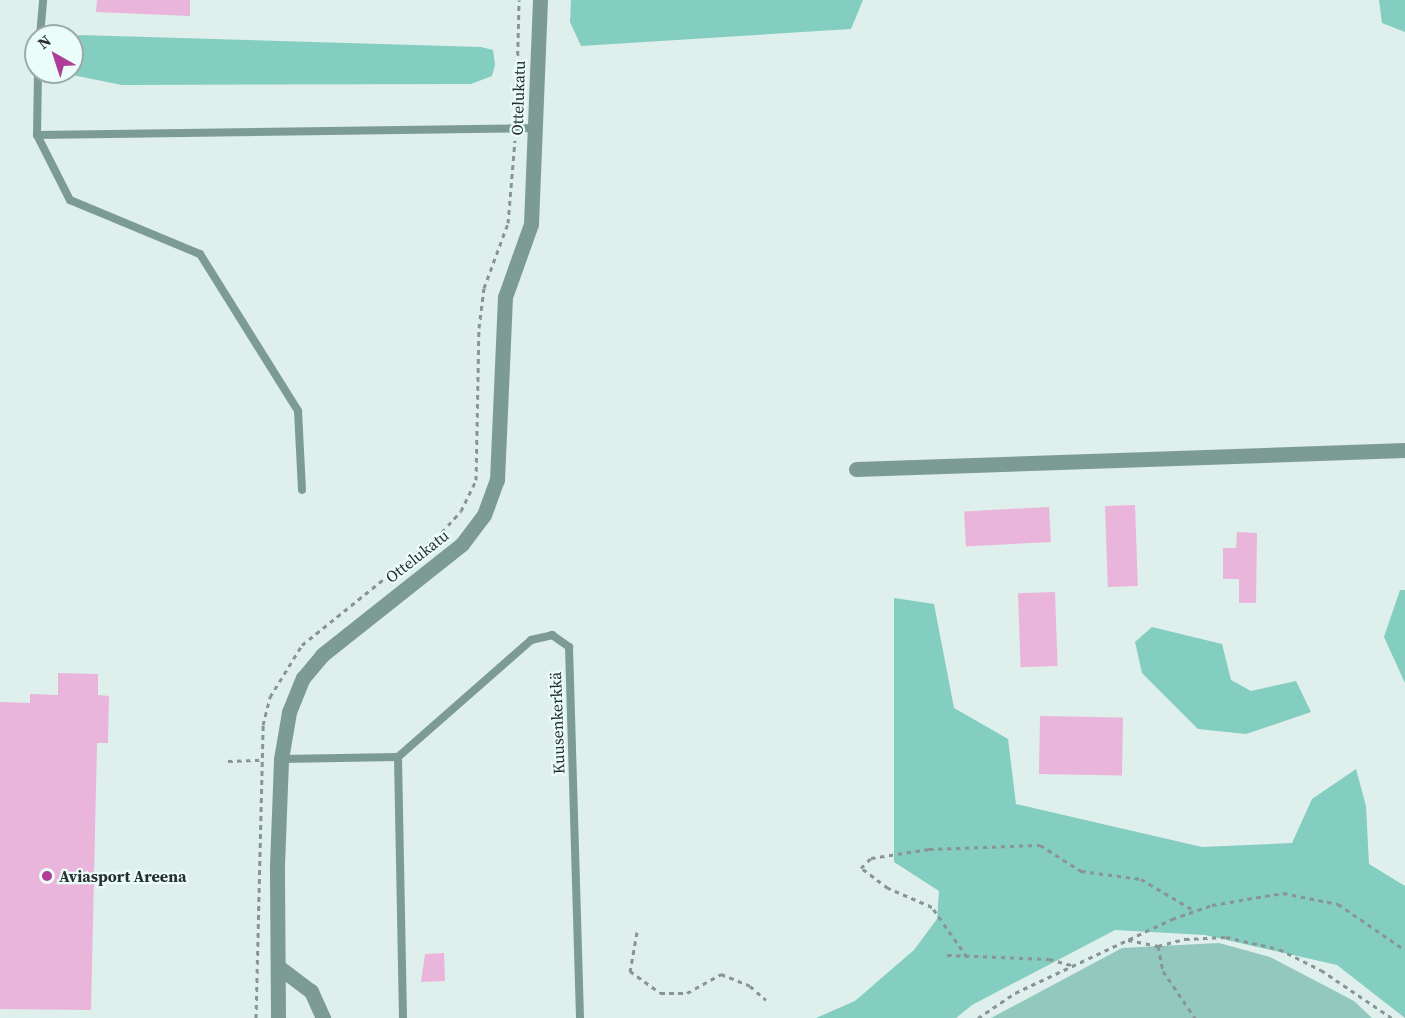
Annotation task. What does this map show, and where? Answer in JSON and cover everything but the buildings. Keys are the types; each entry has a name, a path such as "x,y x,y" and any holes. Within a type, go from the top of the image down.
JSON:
{"street":[{"name":"Ottelukatu","path":"278,1018 281,759 289,712 309,670 341,637 462,544 484,514 497,480 502,428 504,297 531,224 540,0"},
{"path":"856,469 1405,450"},
{"path":"280,968 311,991 323,1018"}],"lane":[{"path":"41,24 43,0"},
{"path":"38,84 37,135 70,200 200,254 298,411 302,490"},
{"path":"37,135 535,128"},
{"name":"Kuusenkerkkä","path":"398,757 531,640 552,635 569,648 580,1018"},
{"path":"281,759 398,757 404,1018"}],"path":[{"path":"256,1018 261,760 270,697 302,645 441,532 461,511 476,480 479,328 484,288 503,242 513,197 519,0"},
{"path":"228,761 281,759"},
{"path":"967,957 932,907 888,888 861,868 871,858 929,849 1040,845 1081,871 1141,879 1195,911"},
{"path":"978,1018 1015,993 1126,940 1195,911 1283,893 1338,904 1405,950"},
{"path":"637,932 630,971 660,993 687,993 722,974 750,986 766,1000"},
{"path":"1126,940 1158,946 1185,939 1226,937 1279,949 1322,970 1392,1018"},
{"path":"1158,946 1163,971 1195,1018"},
{"path":"947,955 1049,959 1073,966"}],"green space":[{"path":"571,0 863,0 851,29 581,46 570,22"},
{"path":"1379,0 1405,0 1405,32 1382,23"},
{"path":"84,35 481,47 493,50 495,65 492,76 471,84 122,85 84,77"},
{"path":"1400,590 1405,590 1405,683 1384,637"},
{"path":"894,598 934,604 954,708 1008,739 1016,804 1202,847 1292,843 1312,799 1356,769 1366,806 1369,864 1405,886 1405,1018 1337,965 1205,935 1115,930 972,1005 956,1018 816,1018 855,1001 914,950 937,919 939,891 894,862"},
{"path":"1152,627 1222,644 1231,680 1251,691 1296,681 1311,712 1246,734 1198,729 1142,673 1135,642"},
{"path":"1219,943 1270,957 1354,1001 1372,1018 991,1018 1122,948"}],"place":[{"name":"Aviasport Areena","path":"47,876"}]}
